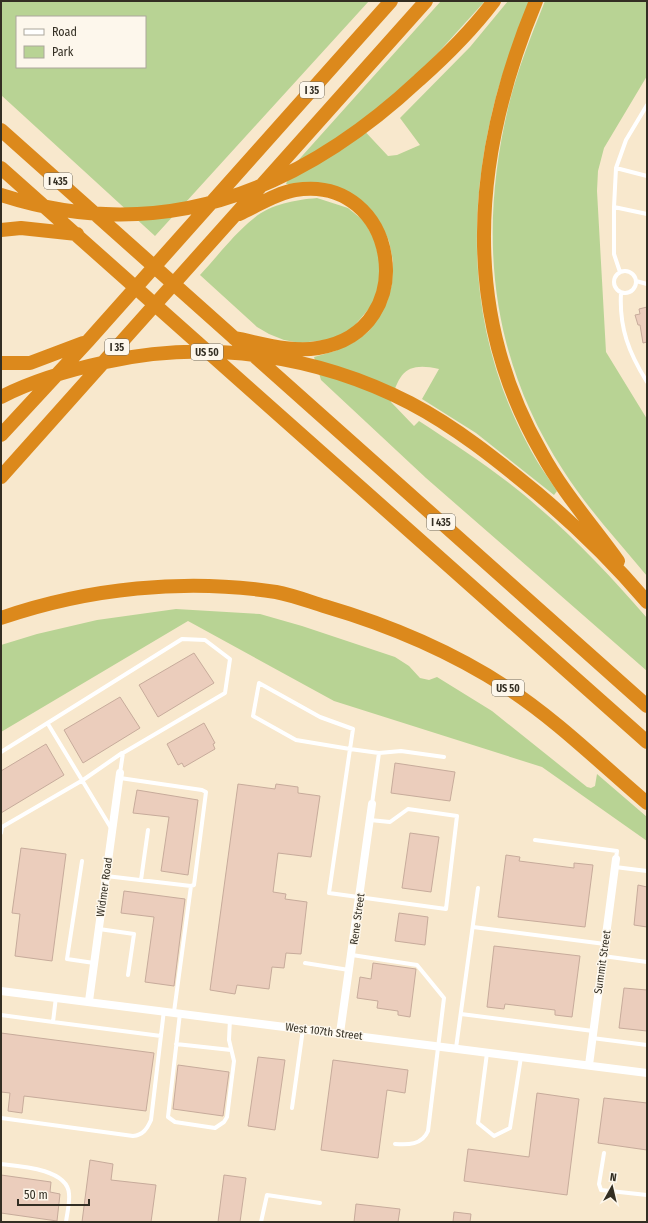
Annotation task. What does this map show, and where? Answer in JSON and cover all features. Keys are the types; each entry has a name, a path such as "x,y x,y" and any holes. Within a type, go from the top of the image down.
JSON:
{"highway":[{"name":"I 35","path":"1,435 88,341 391,1"},
{"name":"I 35","path":"1,477 426,1"},
{"path":"1,196 56,209 110,214 160,212 204,204 251,190 299,170 350,138 396,102 466,34 494,1"},
{"path":"536,1 521,40 503,98 486,177 483,251 487,297 492,325 512,391 541,453 556,477 591,523 644,599"},
{"name":"I 435","path":"1,130 647,706"},
{"name":"I 435","path":"1,168 191,335 647,742"},
{"path":"232,218 285,192 311,189 336,194 355,204 372,221 383,244 387,267 385,289 377,310 359,331 338,343 317,348 296,349 234,338"},
{"path":"1,230 22,228 77,234"},
{"path":"1,362 30,363 88,341"},
{"name":"US 50","path":"1,397 43,379 81,367 148,354 196,351 266,356 303,363 360,381 411,404 471,441 515,474 581,533 644,599"},
{"name":"US 50","path":"1,618 55,603 142,588 200,585 226,586 279,593 379,623 408,634 458,659 507,688 532,705 647,803"}],"street":[{"name":"Widmer Road","path":"89,1001 119,776"},
{"name":"Rene Street","path":"340,1033 372,804"},
{"name":"Summit Street","path":"589,1065 616,863"},
{"name":"West 107th Street","path":"1,991 56,996 647,1073"}],"lane":[{"path":"620,272 614,254 616,168 626,140 647,105"},
{"path":"616,168 647,176"},
{"path":"614,207 647,214"},
{"path":"620,272 631,274 636,282 647,284"},
{"path":"620,272 616,276 614,284 617,291 621,293 632,291 636,282"},
{"path":"621,293 620,315 633,359 647,382"},
{"path":"1,752 182,639 205,640 230,659 225,693 123,753 83,780 2,827 1,833"},
{"path":"370,820 390,822 408,809 457,816 446,909 329,894 350,749 353,729 320,717 259,683 253,716 296,740 350,749 379,753 401,751 444,757"},
{"path":"48,724 112,830"},
{"path":"123,753 119,776 202,790 206,792 194,885 191,886 177,1012 176,1044 168,1117 174,1122 215,1128 221,1125 227,1117 234,1061 229,1033 230,1019"},
{"path":"372,804 379,753"},
{"path":"141,880 148,830"},
{"path":"535,840 617,851 616,863 647,872"},
{"path":"82,862 67,959 94,963"},
{"path":"106,876 191,886"},
{"path":"456,1048 478,888"},
{"path":"473,927 605,944"},
{"path":"99,928 134,934 128,975"},
{"path":"352,955 417,965 444,998 439,1033 440,1046 428,1131 426,1136 409,1145 394,1144"},
{"path":"603,956 647,962"},
{"path":"305,963 350,970"},
{"path":"53,1022 56,996"},
{"path":"1,1118 139,1135 148,1127 151,1120 164,1010"},
{"path":"461,1014 593,1034 647,1045"},
{"path":"1,1015 161,1036"},
{"path":"292,1108 303,1028"},
{"path":"176,1044 231,1050"},
{"path":"488,1052 478,1123 494,1136 510,1128 521,1056"},
{"path":"604,1153 599,1184 601,1190 647,1195"},
{"path":"1,1164 41,1170 58,1176 65,1183 69,1193 66,1222"},
{"path":"262,1222 267,1195 320,1203"}],"green space":[{"path":"1,1 369,1 155,236 1,95"},
{"path":"441,1 485,1 427,65 359,125 388,156 397,155 420,145 400,118 470,47 508,1 529,1 497,93 487,138 480,183 477,227 478,272 483,316 493,360 508,403 531,451 557,491 554,495 476,433 422,399 439,369 419,367 412,368 406,372 397,383 391,402 414,426 419,421 510,483 553,520 595,561 647,618 647,671 426,478 321,380 314,357 335,351 354,342 369,331 387,302 392,284 393,261 389,241 380,223 324,185 286,184 294,165"},
{"path":"545,1 647,1 647,76 604,148 598,171 597,191 606,352 647,419 647,576 582,498 538,428 519,384 506,340 497,295 493,249 494,203 499,156 508,108 516,81"},
{"path":"317,198 348,208 364,221 375,241 380,264 379,286 373,304 349,332 334,339 300,343 284,340 257,327 200,275 225,246 246,225 260,214 275,206 300,200"},
{"path":"176,609 260,614 302,626 395,657 409,666 420,678 429,680 437,677 492,711 587,787 591,788 595,786 597,774 647,817 647,841 542,767 334,701 188,621 1,732 1,645 37,634 97,620"}],"building":[{"path":"647,307 647,342 643,343 640,325 638,325 635,315 640,314 639,309"},
{"path":"194,653 214,683 158,717 139,685"},
{"path":"120,697 140,728 83,763 64,730"},
{"path":"204,723 215,743 213,744 215,749 184,767 182,763 178,765 167,744"},
{"path":"46,744 64,775 1,813 1,771"},
{"path":"395,763 455,772 450,801 391,793"},
{"path":"238,784 275,789 276,784 298,787 298,793 320,796 311,857 278,853 273,892 286,894 285,899 307,902 301,954 286,953 284,968 272,967 269,989 237,985 235,994 210,990"},
{"path":"137,790 198,800 188,875 161,871 169,817 133,813"},
{"path":"410,833 439,837 431,892 402,888"},
{"path":"21,848 66,854 52,961 15,956 20,914 12,913"},
{"path":"506,855 520,857 519,861 574,868 574,863 593,865 585,927 498,917"},
{"path":"638,885 647,887 647,927 634,925"},
{"path":"124,891 185,899 174,986 145,982 154,917 121,913"},
{"path":"399,913 428,917 425,945 395,941"},
{"path":"494,946 580,956 572,1017 555,1015 555,1010 505,1004 504,1009 487,1007"},
{"path":"373,963 416,969 410,1017 398,1015 398,1011 377,1008 378,1001 357,998 360,977 371,979"},
{"path":"624,988 647,990 647,1031 619,1028"},
{"path":"1,1033 154,1053 146,1111 24,1096 22,1113 8,1111 10,1093 1,1092"},
{"path":"258,1057 285,1060 275,1130 248,1126"},
{"path":"333,1060 408,1070 405,1093 387,1090 378,1158 321,1150"},
{"path":"178,1065 229,1072 223,1116 173,1109"},
{"path":"537,1093 579,1099 567,1195 464,1181 468,1149 529,1157"},
{"path":"604,1098 647,1103 647,1150 598,1143"},
{"path":"90,1160 113,1164 111,1180 156,1185 151,1222 82,1222"},
{"path":"1,1175 51,1182 50,1192 60,1194 57,1221 1,1213"},
{"path":"224,1175 246,1178 240,1222 218,1222"},
{"path":"356,1204 400,1209 398,1222 354,1222"},
{"path":"454,1212 471,1214 470,1222 453,1222"}]}
